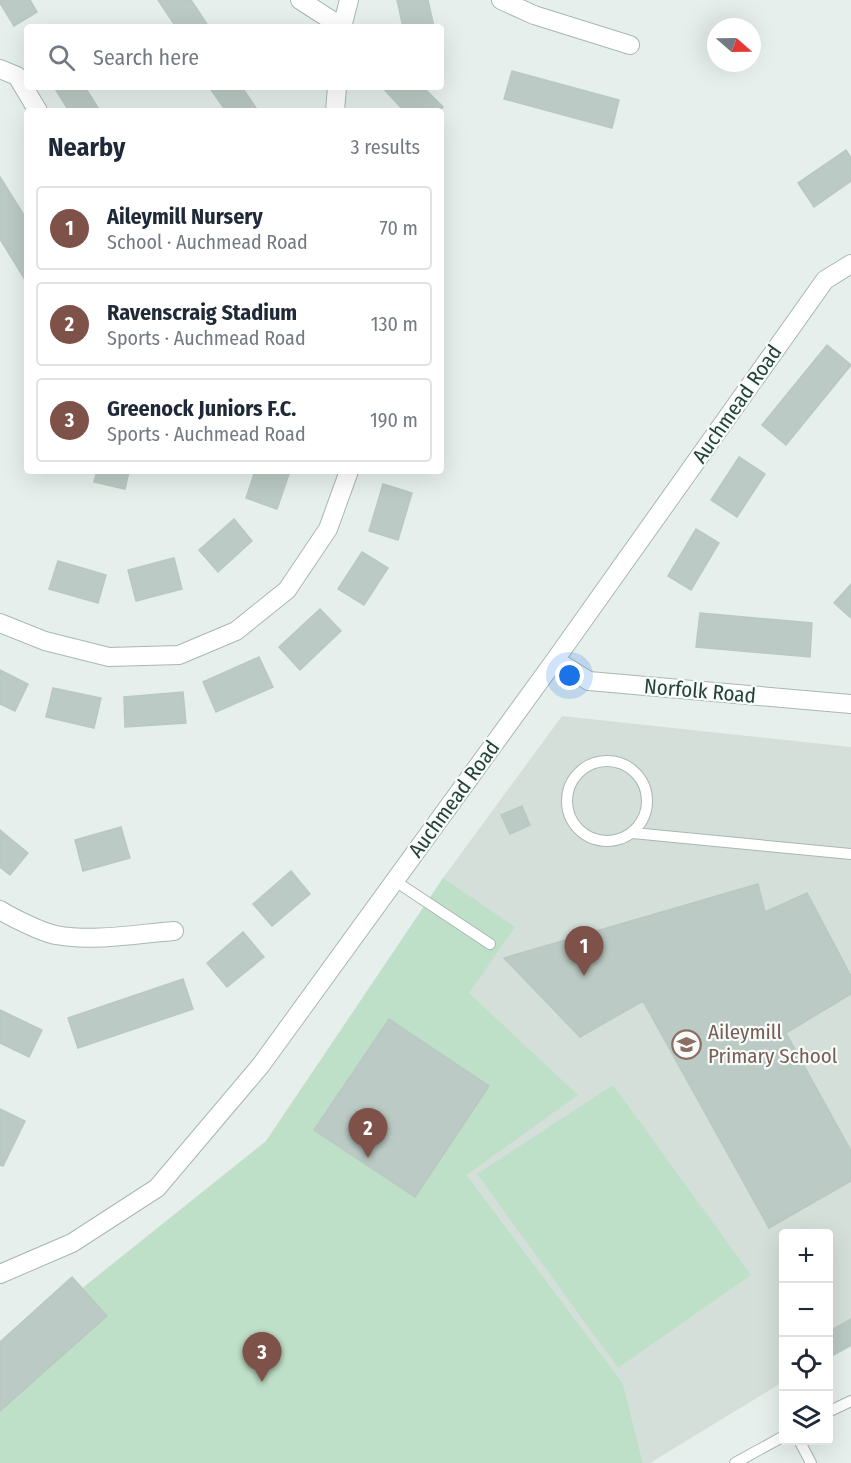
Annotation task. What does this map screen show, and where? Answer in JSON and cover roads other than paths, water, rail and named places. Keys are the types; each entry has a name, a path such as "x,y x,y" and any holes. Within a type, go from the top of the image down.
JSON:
{"street":[{"path":"300,0 337,24"},
{"path":"343,24 349,0"},
{"path":"501,0 534,15 630,45"},
{"path":"0,69 17,76 24,88"},
{"path":"25,90 36,108"},
{"path":"335,108 337,90"},
{"name":"Auchmead Road","path":"0,1274 72,1243 157,1188 261,1065 555,660 825,280 851,264"},
{"path":"0,623 45,641 109,657 179,655 236,631 287,590 328,529 348,474"},
{"name":"Norfolk Road","path":"555,660 589,681 851,704"},
{"path":"0,910 54,935 98,938 174,931"}],"lane":[{"path":"633,833 643,820 648,805 646,789 639,775 626,765 611,761 595,762 581,770 571,782 567,798 568,814 576,828 588,837 604,842 619,840 633,833 851,854"},
{"path":"395,881 490,944"},
{"path":"833,1410 851,1401"},
{"path":"735,1463 779,1438"},
{"path":"802,1445 811,1463"}],"place":[{"name":"Aileymill Nursery","path":"584,976"},
{"name":"Aileymill Primary School","path":"687,1044"},
{"name":"Ravenscraig Stadium","path":"368,1158"},
{"name":"Greenock Juniors F.C.","path":"262,1382"}]}
